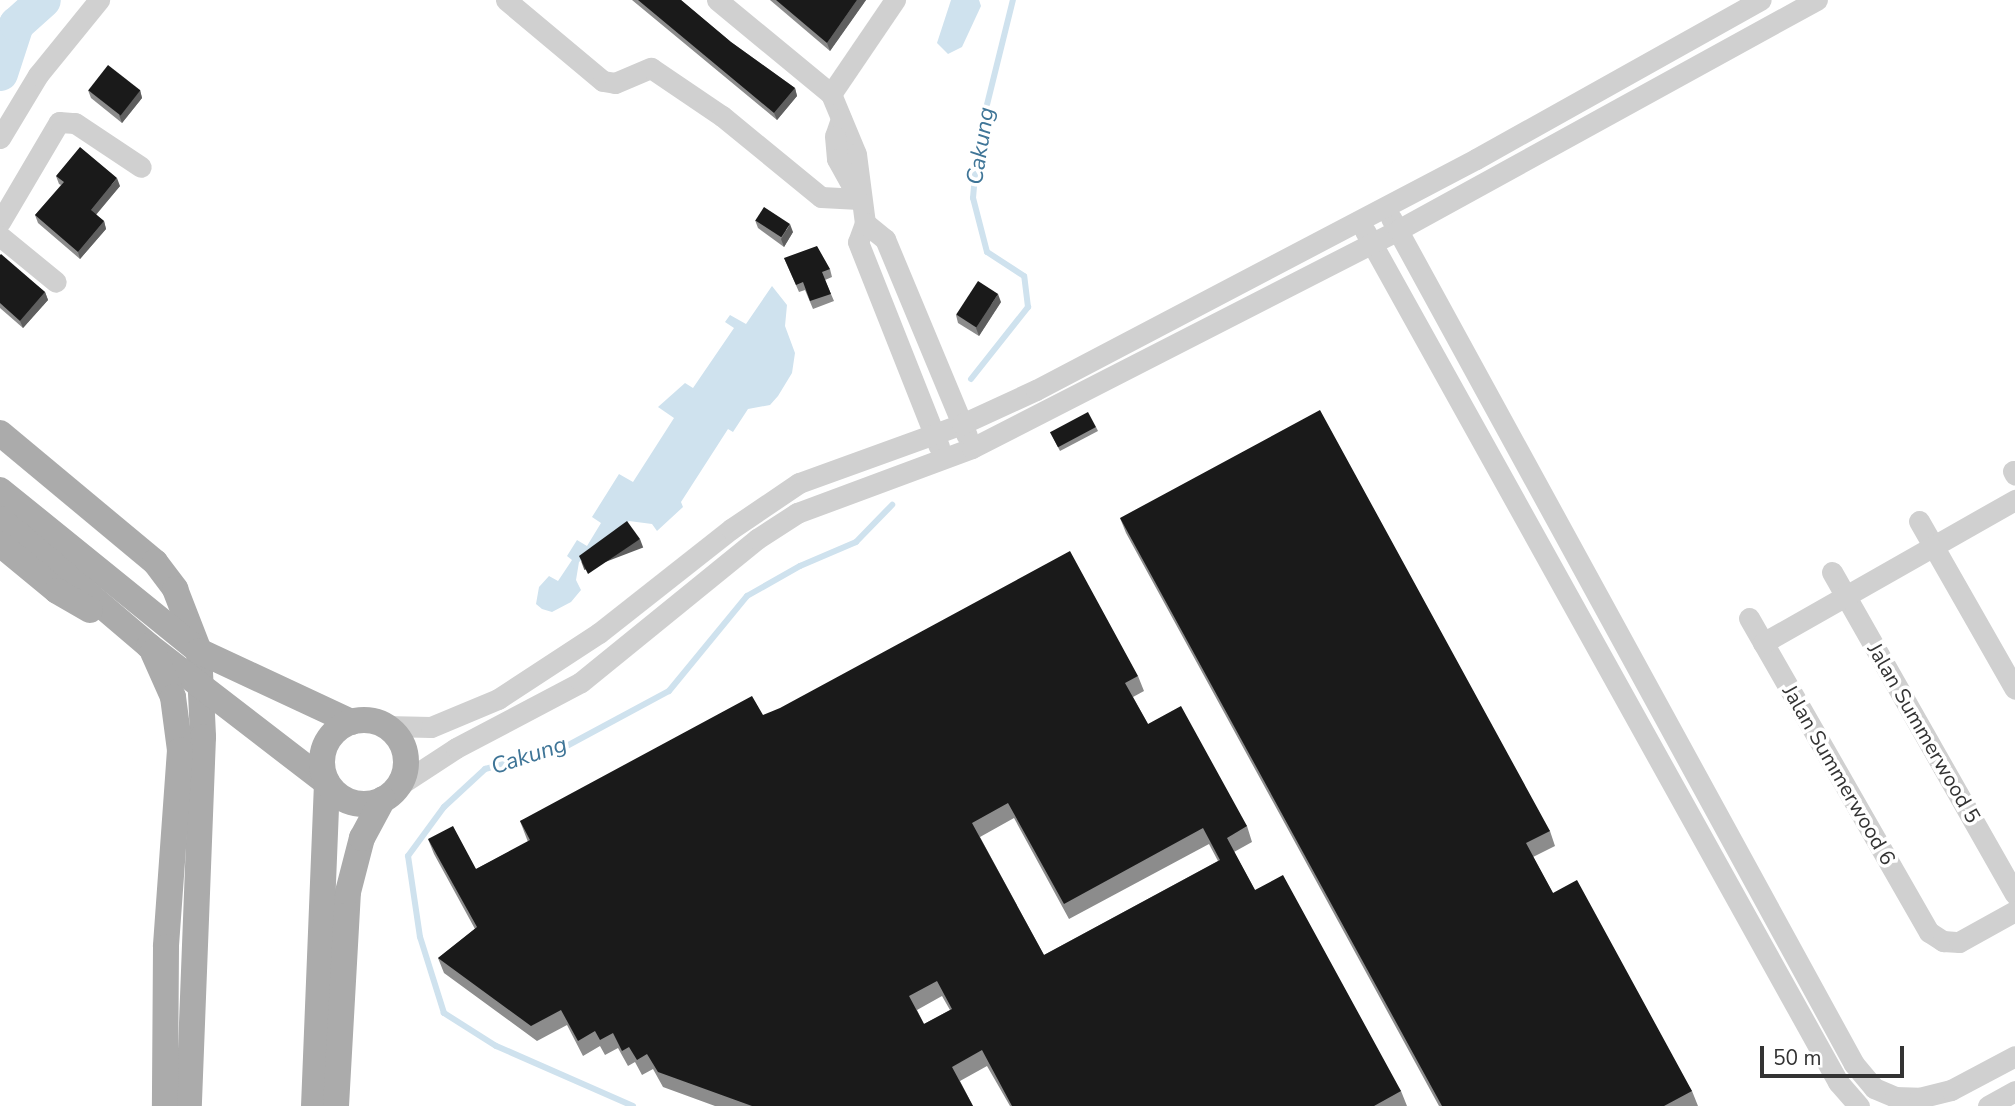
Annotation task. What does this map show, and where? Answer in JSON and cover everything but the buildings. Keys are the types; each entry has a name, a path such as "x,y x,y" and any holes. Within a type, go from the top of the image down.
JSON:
{"main road":[{"path":"0,433 155,562 175,589 199,651 203,687 189,1106"},
{"path":"0,490 76,568 121,622 149,646 354,803 391,793"},
{"path":"0,519 199,651 351,722 385,726 404,753 391,793 362,838 348,892 336,1106"},
{"path":"0,544 57,591 121,622"},
{"path":"149,646 167,680 179,730 166,953 165,1106"},
{"path":"314,1106 327,783 322,759 324,747 331,736 351,722"},
{"path":"166,953 196,955"}],"street":[{"path":"0,138 38,75 99,0"},
{"path":"506,0 603,81 615,83 651,68 722,116 821,197 859,199"},
{"path":"717,0 831,94 856,153 859,199 864,223 858,242 944,458"},
{"path":"831,94 895,0"},
{"path":"385,726 431,727 498,699 599,633 731,528 799,483 962,424 1384,208 1761,0"},
{"path":"391,793 444,754 581,682 757,539 797,513 972,448 1398,230 1817,0"},
{"path":"0,222 8,193 59,122 75,124 141,167"},
{"path":"1384,208 1831,1026 1874,1088 1895,1097 1919,1098 1951,1090 2015,1055"},
{"path":"1359,220 1838,1082 1859,1106"},
{"path":"864,223 885,239 972,448"},
{"path":"0,236 56,282"},
{"path":"1763,643 2015,500"},
{"path":"1919,521 2015,689"},
{"name":"Jalan Summerwood 5","path":"1832,572 2015,894"},
{"name":"Jalan Summerwood 6","path":"1749,618 1929,932 1943,941 1959,942 2015,911"},
{"path":"1606,664 1626,650"},
{"path":"1988,1106 2015,1091"}],"water":[{"path":"951,0 979,0 981,6 962,47 948,54 937,43"},
{"path":"772,286 787,305 785,326 795,353 792,373 778,396 770,405 748,409 733,432 728,429 681,502 683,507 657,531 652,524 629,521 579,562 576,580 581,590 571,602 552,612 542,609 536,604 539,587 549,576 558,581 572,560 567,556 577,540 587,546 601,523 592,517 619,474 633,482 674,418 658,407 685,383 693,388 734,328 725,322 730,315 746,324"}],"waterway":[{"path":"0,73 16,24 43,0"},
{"name":"Cakung","path":"971,379 1028,307 1024,276 987,252 973,198 978,141 1013,0"},
{"name":"Cakung","path":"633,1106 496,1046 444,1013 420,937 408,856 444,807 485,769 563,748 669,691 747,596 800,566 856,542 892,505"}]}
